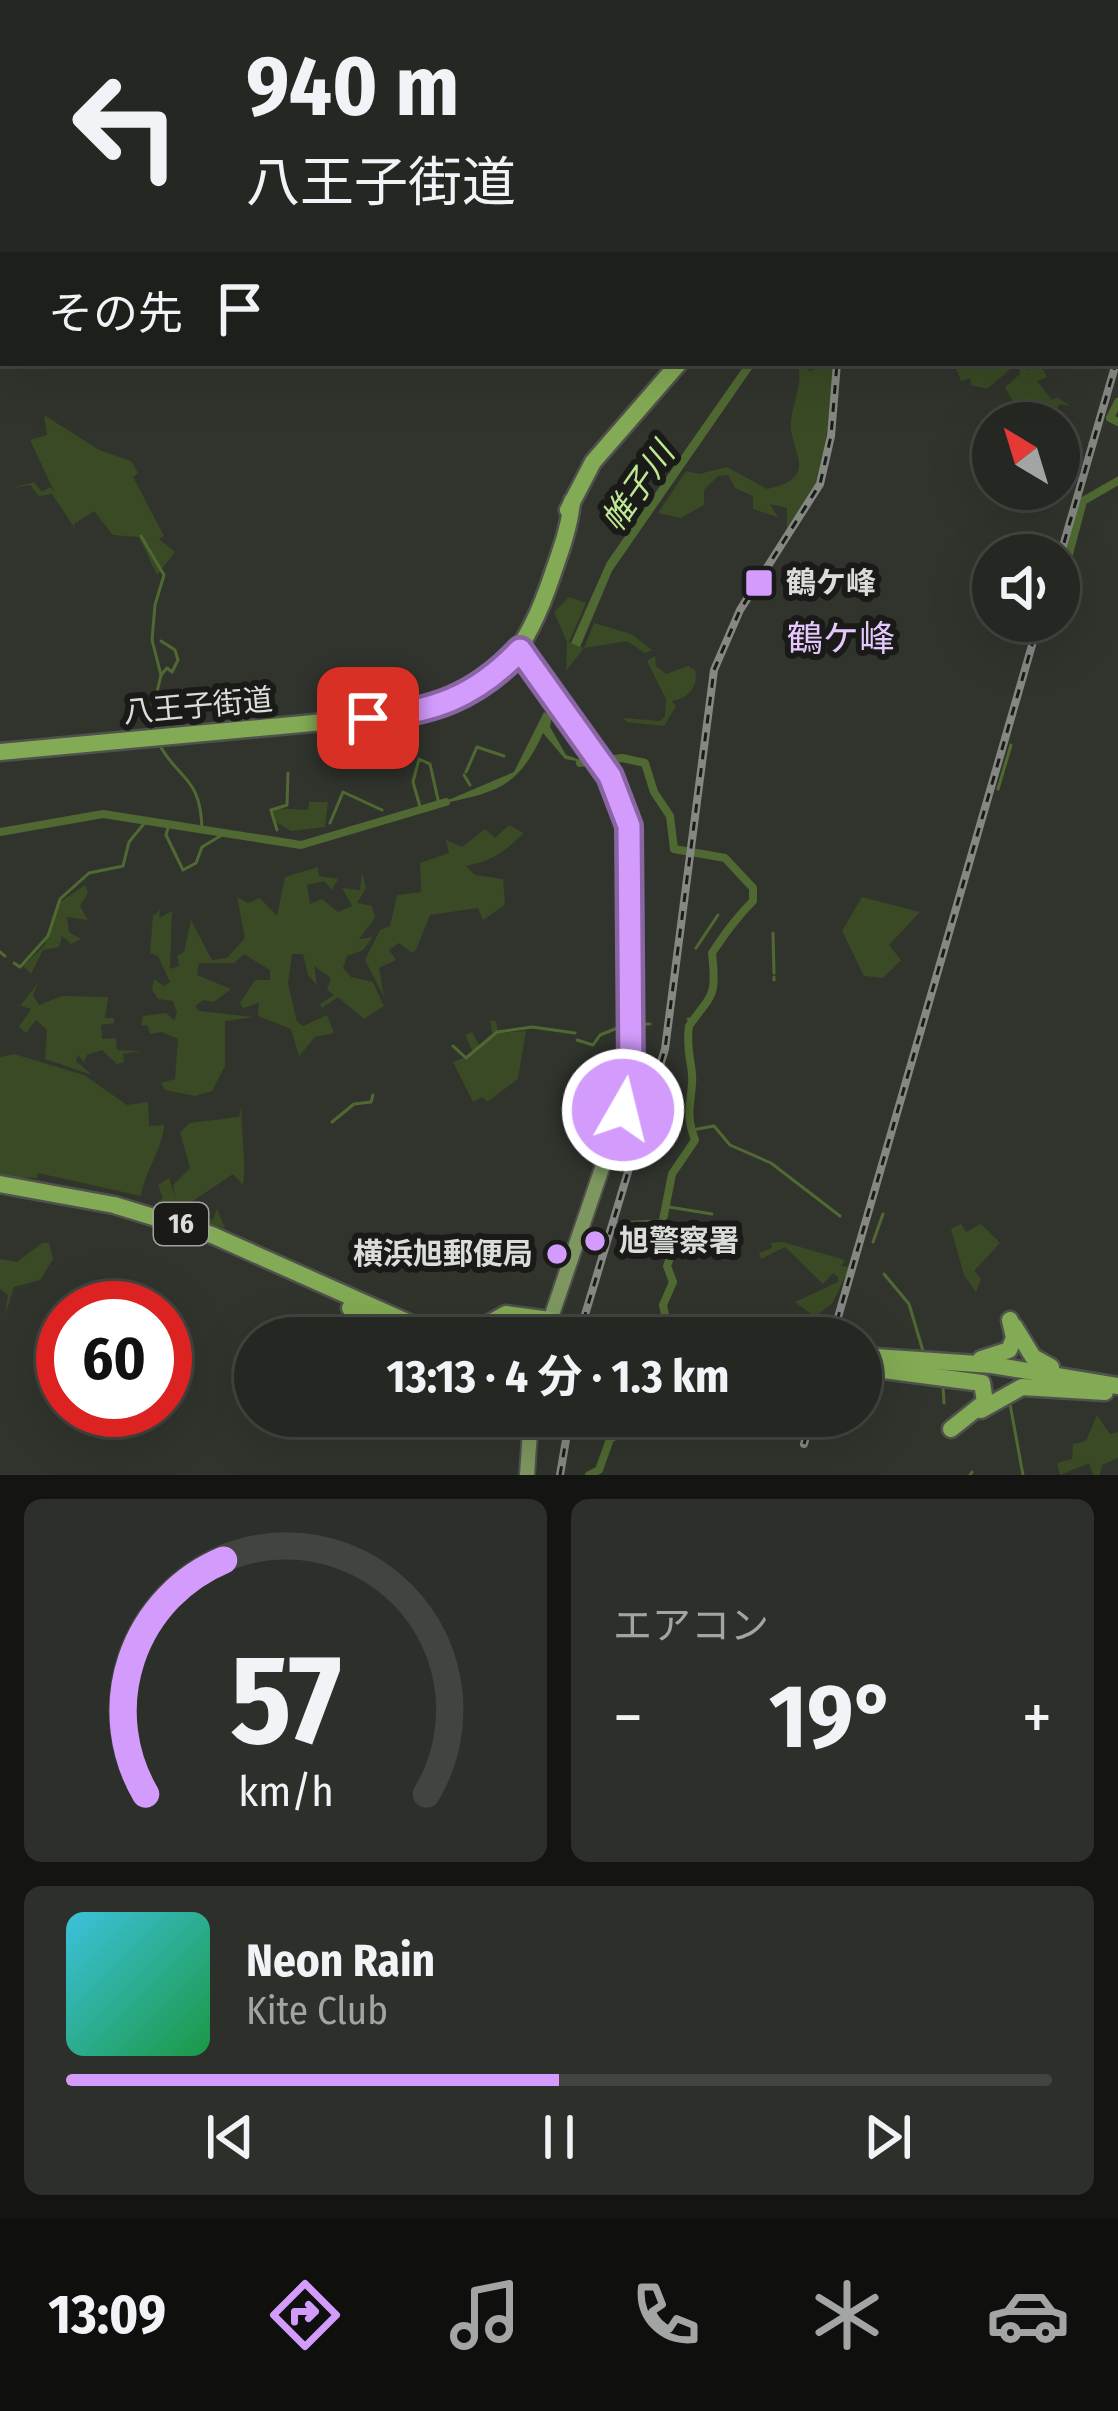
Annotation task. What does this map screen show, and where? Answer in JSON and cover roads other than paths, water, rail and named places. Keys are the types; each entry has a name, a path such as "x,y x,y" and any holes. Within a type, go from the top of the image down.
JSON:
{"highway":[{"name":"八王子街道","path":"521,651 572,501 593,462 676,366"},
{"name":"八王子街道","path":"0,752 410,714 470,694 521,651 539,615 572,501"},
{"name":"16","path":"0,1187 153,1223 249,1257 389,1317"},
{"path":"347,1301 401,1317"},
{"path":"347,1301 370,1317"},
{"name":"16","path":"347,1301 377,1317"},
{"path":"1010,1321 1041,1364 1118,1387 1022,1388 951,1429 983,1405 989,1370 1011,1348 1010,1321"},
{"path":"885,1364 908,1358 1118,1387"},
{"path":"882,1364 989,1370"}],"main road":[{"path":"521,651 599,761 621,801 632,845 631,1070 618,1127 551,1317"},
{"path":"527,1475 530,1437"}],"waterway":[{"path":"1118,402 1110,418 1118,422"},
{"path":"1074,534 1083,501 1118,481"},
{"path":"141,536 164,575 155,605 152,640 161,675 151,718"},
{"path":"161,641 175,650 178,660 172,672 167,668 161,675"},
{"path":"159,744 193,789 202,830"},
{"path":"998,789 1011,745"},
{"path":"466,772 477,747 504,756"},
{"path":"580,763 622,758 645,763 654,792 670,816 674,849 725,858 753,888 753,901 712,953 711,994 689,1026 690,1118 695,1140 672,1174 662,1225 673,1282 663,1305 666,1317"},
{"name":"帷子川","path":"421,810 413,782 419,759 430,764 439,804"},
{"path":"277,830 271,810 287,805 288,773"},
{"path":"464,775 470,785"},
{"name":"帷子川","path":"330,823 343,792 382,810"},
{"name":"帷子川","path":"0,832 103,814 301,845 446,802"},
{"name":"帷子川","path":"392,816 406,816"},
{"path":"14,963 20,967 48,936 60,899 89,873 123,866 129,842 147,820"},
{"path":"169,824 166,835 183,870 196,863 202,847 222,835"},
{"name":"帷子川","path":"311,842 320,838"},
{"path":"696,948 718,915"},
{"path":"773,933 774,973"},
{"path":"0,952 5,956"},
{"path":"637,1024 650,1024"},
{"path":"453,1046 466,1058 497,1032 532,1027 575,1033"},
{"path":"577,1040 593,1045 600,1035 620,1027"},
{"path":"332,1122 354,1104 371,1102 373,1095"},
{"path":"692,1130 714,1126 730,1145 771,1163 840,1216"},
{"path":"669,1207 712,1214"},
{"path":"873,1242 883,1214"},
{"path":"615,1223 658,1221"},
{"path":"884,1274 909,1304 923,1351"},
{"path":"943,1386 944,1403"},
{"path":"1010,1404 1023,1475"},
{"path":"589,1475 599,1470 613,1437"}],"railway":[{"path":"584,1317 665,1049 714,670 740,610 820,484 831,436 837,366"},
{"path":"1067,534 1115,366"},
{"path":"838,1317 1033,642"},
{"path":"560,1475 566,1437"},
{"path":"804,1444 806,1437"}],"place":[{"name":"鶴ケ峰","path":"759,583"},
{"name":"旭警察署","path":"595,1241"},
{"name":"横浜旭郵便局","path":"557,1254"}],"district":[{"name":"鶴ケ峰","path":"841,639"}]}
